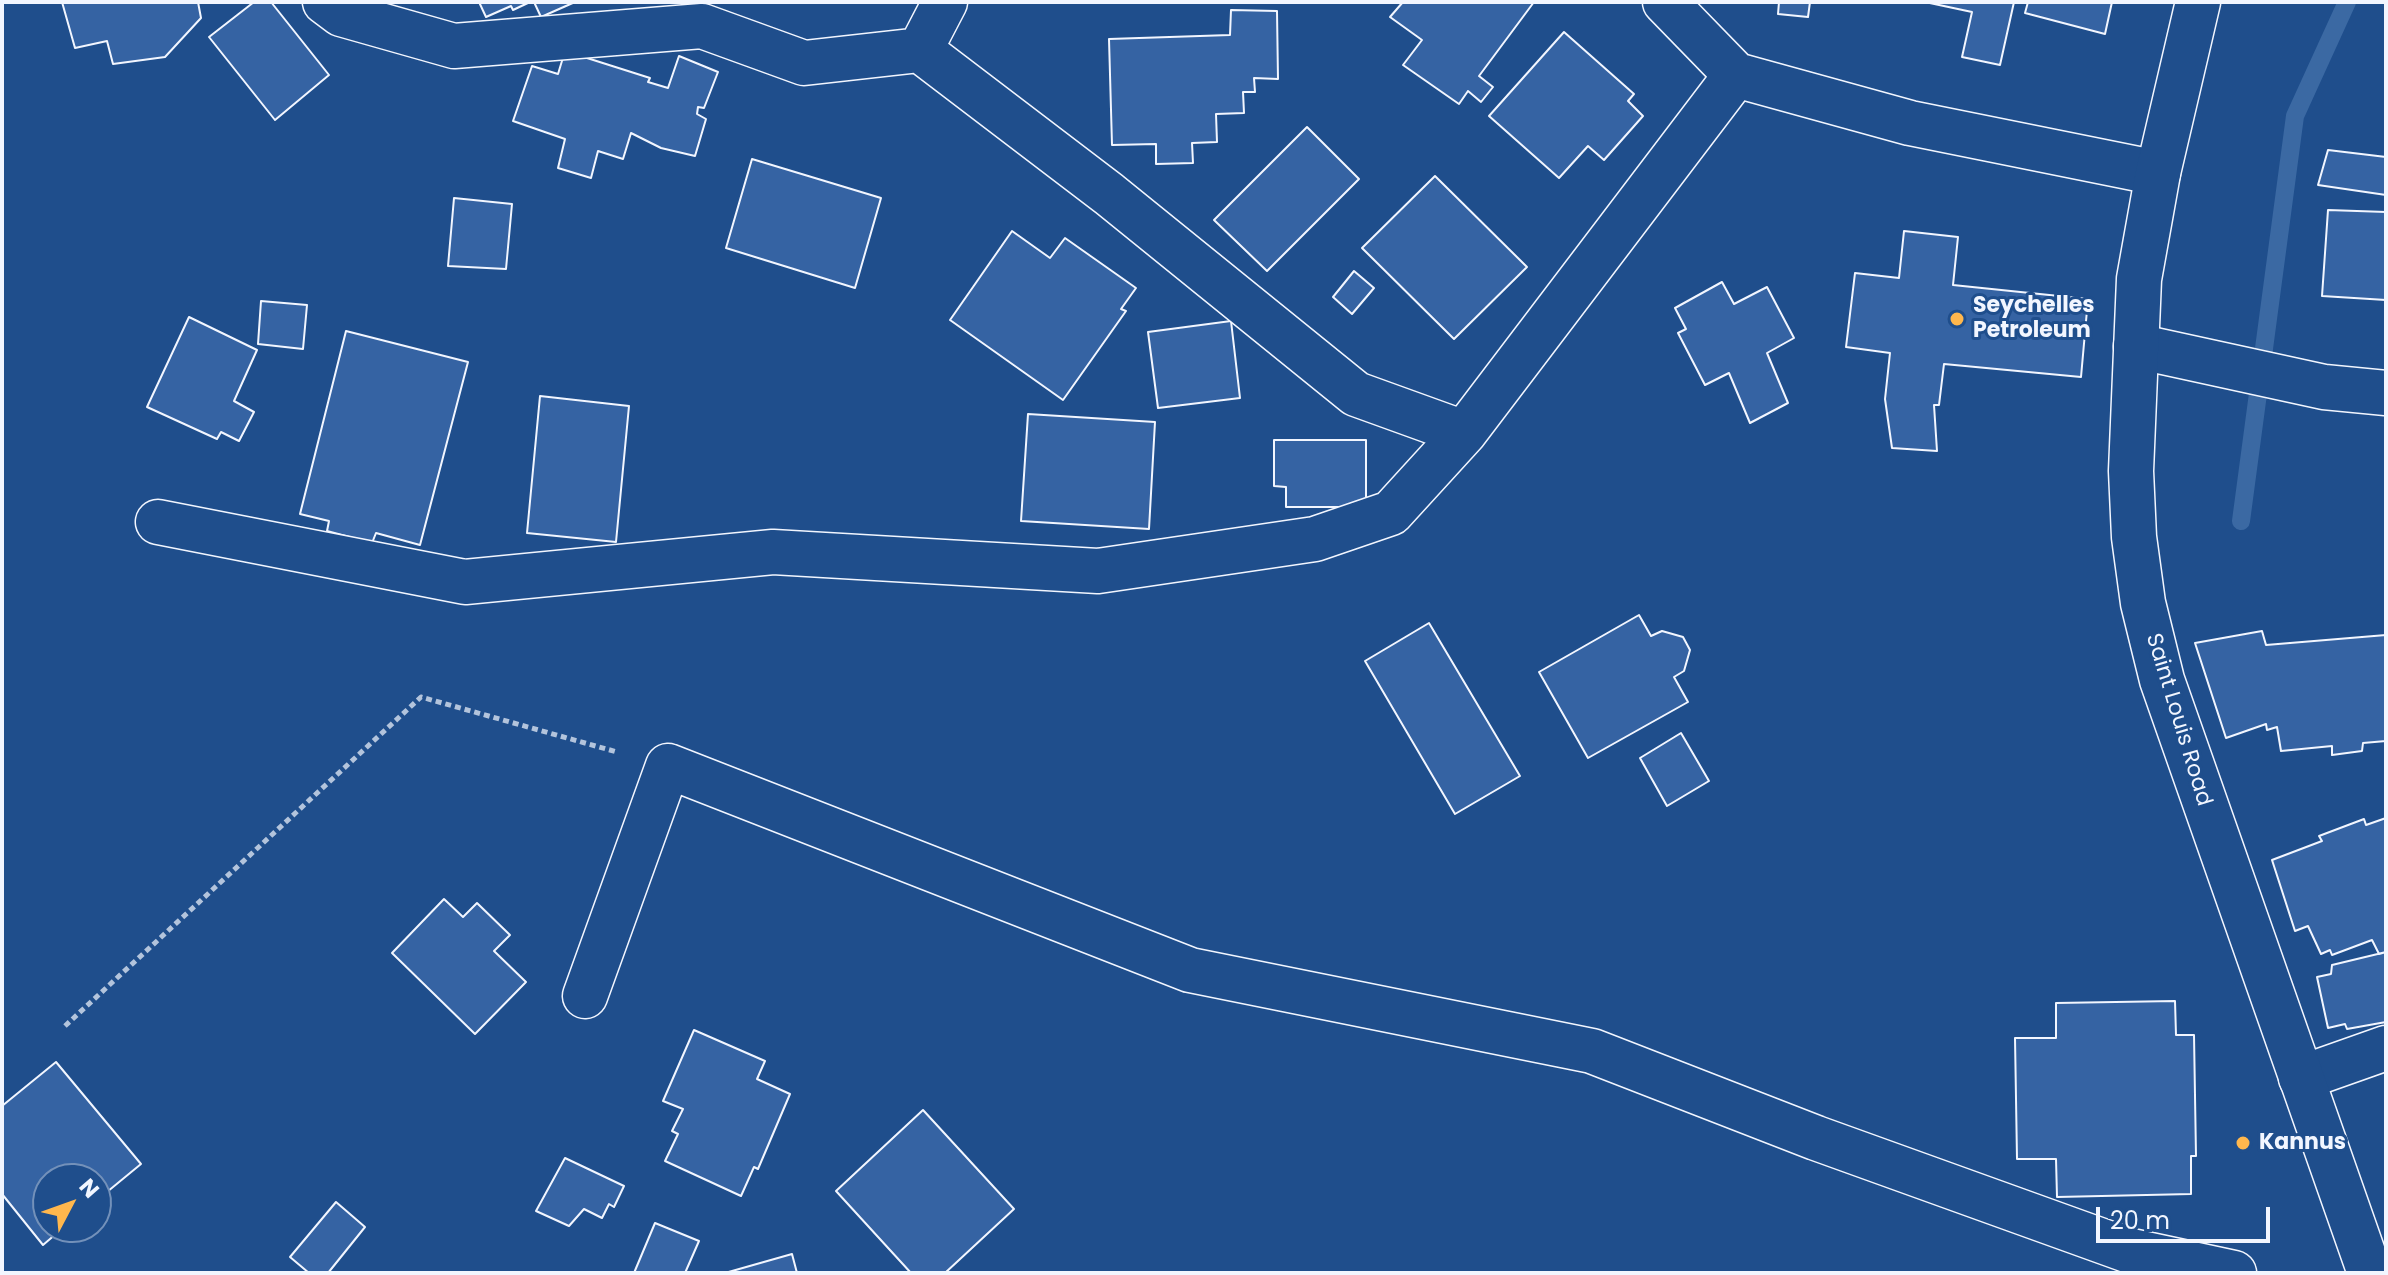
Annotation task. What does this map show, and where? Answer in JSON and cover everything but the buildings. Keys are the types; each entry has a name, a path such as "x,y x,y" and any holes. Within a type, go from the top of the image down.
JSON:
{"street":[{"path":"325,2 341,14 454,46 702,26 804,63 920,50 1109,194 1356,394 1464,433"},
{"path":"920,50 945,2"},
{"path":"1665,2 1736,75 1910,123 2158,173"},
{"name":"Saint Louis Road","path":"2198,2 2158,173 2139,279 2131,471 2134,537 2143,603 2162,680 2370,1273"},
{"path":"158,522 465,582 773,552 1098,571 1315,539 1391,513 1464,433 1736,75"},
{"path":"2136,346 2300,382 2386,393"},
{"path":"585,996 668,766 1190,970 1592,1051 1816,1138 2127,1250 2234,1273"},
{"path":"2301,1078 2386,1048"}],"path":[{"path":"65,1026 421,697 668,766"}],"waterway":[{"path":"2241,521 2295,116 2347,2"}],"place":[{"name":"Seychelles Petroleum","path":"1957,319"},
{"name":"Kannus","path":"2243,1143"}]}
